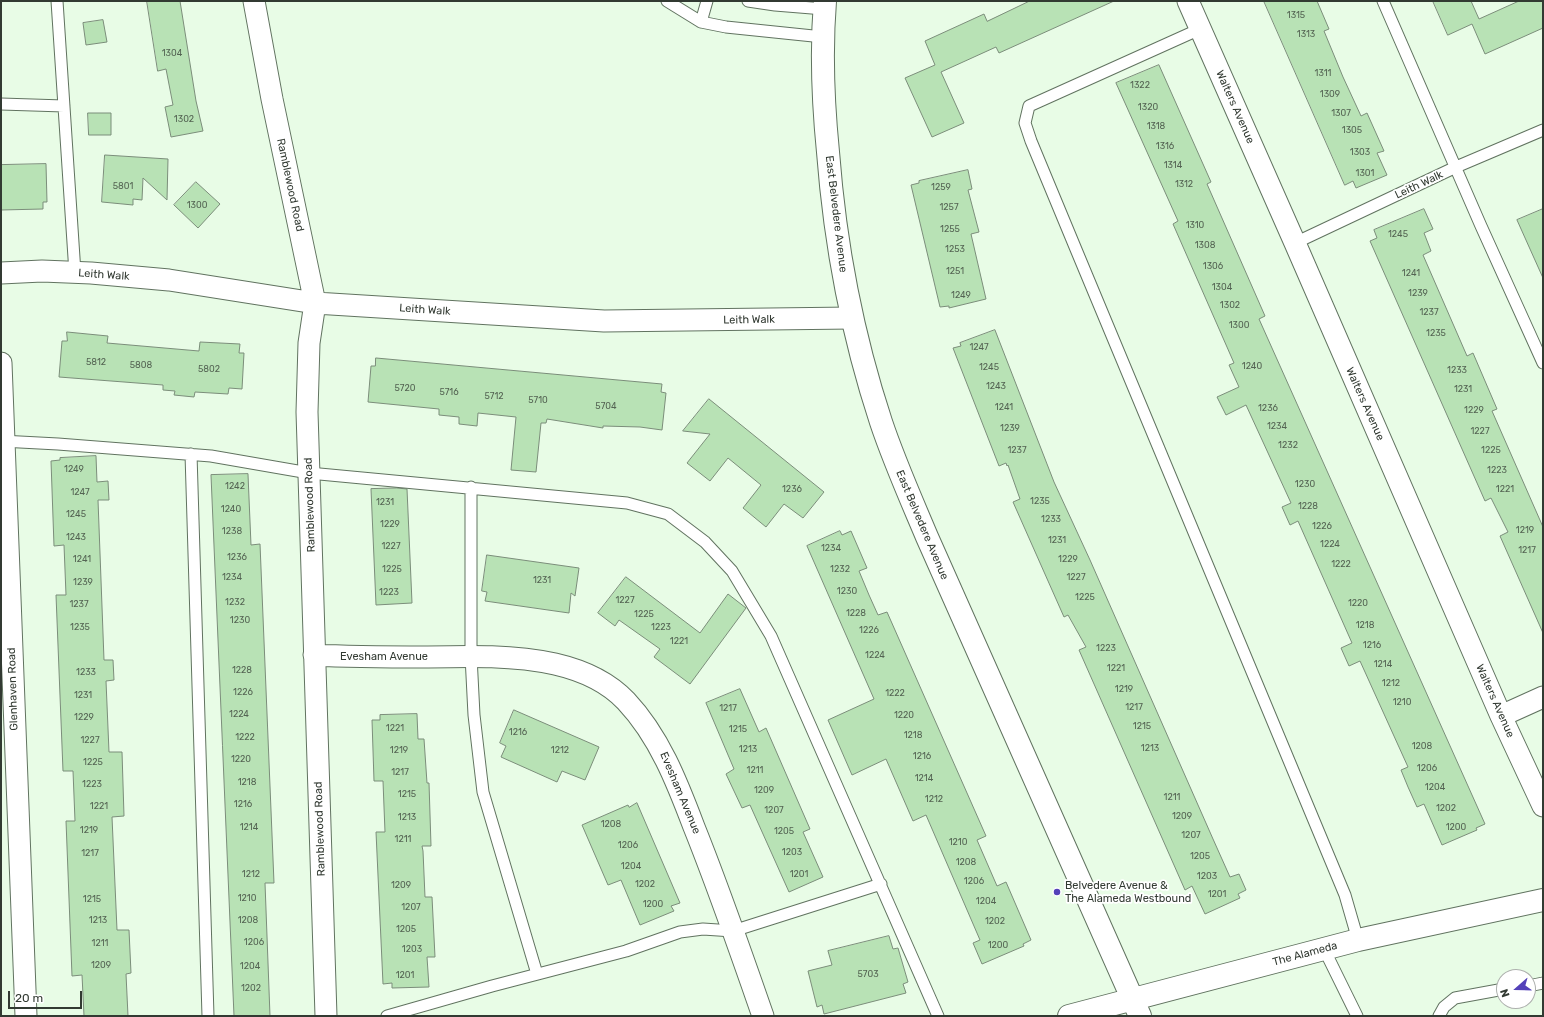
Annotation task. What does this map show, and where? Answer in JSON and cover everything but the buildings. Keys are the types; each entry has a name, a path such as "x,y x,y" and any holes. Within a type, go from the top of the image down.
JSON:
{"main road":[{"name":"East Belvedere Avenue","path":"824,5 823,37 825,119 831,188 841,266 852,318 881,421 899,471 1136,1008"},
{"name":"The Alameda","path":"1068,1016 1136,1008 1324,949 1358,940 1543,900"}],"street":[{"name":"Ramblewood Road","path":"254,1 272,99 315,303 307,368 314,656 326,1016"},
{"name":"Walters Avenue","path":"1188,1 1543,806"},
{"name":"Leith Walk","path":"1,273 42,271 169,280 315,303 604,321 852,318"},
{"name":"Glenhaven Road","path":"1,363 2,440 26,1016"},
{"name":"Evesham Avenue","path":"314,656 365,658 471,656 526,660 554,664 580,671 605,684 625,701 642,721 660,748 674,775 702,845 763,1016"},
{"path":"1502,716 1543,697"}],"lane":[{"path":"57,1 75,273"},
{"path":"667,1 701,22 726,27 823,37"},
{"path":"701,22 708,1"},
{"path":"748,1 775,5 824,5"},
{"path":"1383,1 1543,363"},
{"path":"1200,29 1029,106 1025,123 1031,141 1342,887 1358,940"},
{"path":"1,104 64,106"},
{"name":"Leith Walk","path":"1295,243 1456,167 1543,130"},
{"path":"2,440 211,456 309,473 471,487 628,503 668,514 705,542 732,571 771,636 938,1016"},
{"path":"191,454 208,1016"},
{"path":"471,487 471,656 474,715 483,792 538,974"},
{"path":"387,1016 538,974 626,952 680,932 703,929 733,931 881,884"},
{"path":"1324,949 1357,1016"},
{"path":"1440,1016 1444,1007 1455,998 1496,991"}],"place":[{"name":"Belvedere Avenue & The Alameda Westbound","path":"1057,892"}]}
